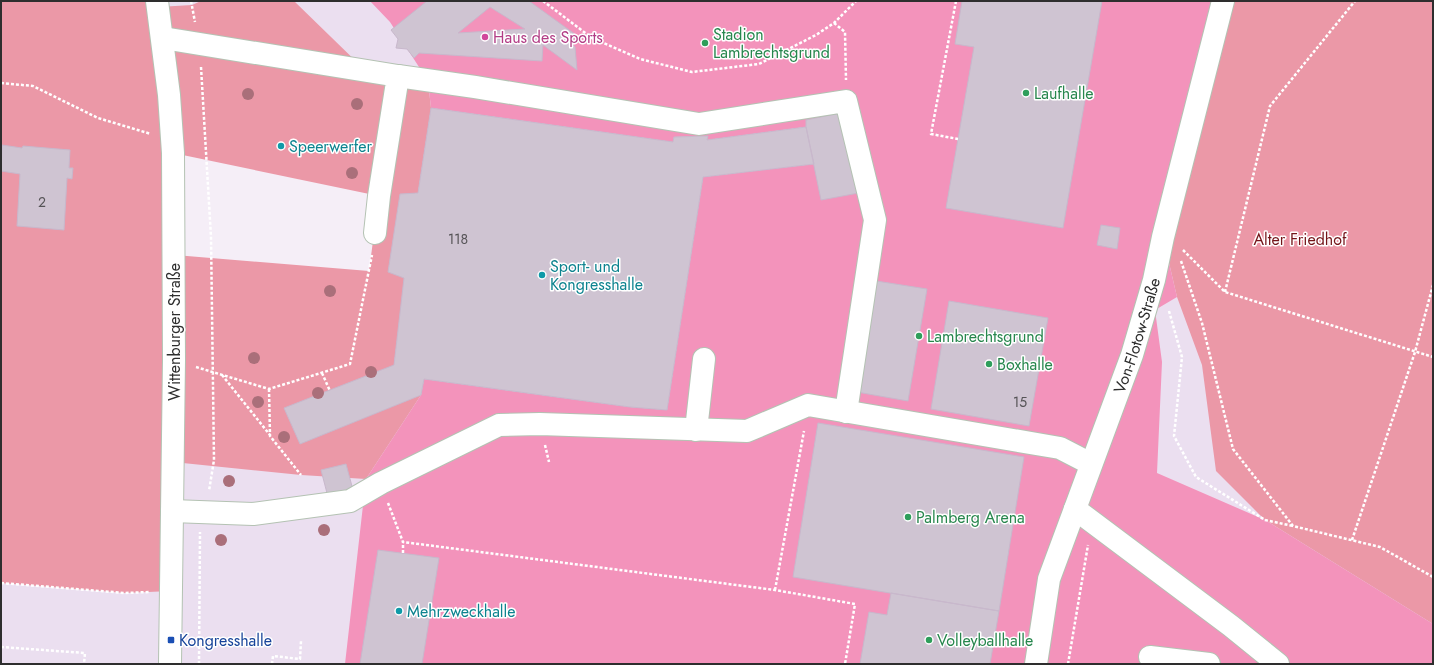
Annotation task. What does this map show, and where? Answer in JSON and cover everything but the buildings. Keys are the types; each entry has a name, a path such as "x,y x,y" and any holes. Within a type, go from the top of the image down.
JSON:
{"street":[{"name":"Wittenburger Straße","path":"157,1 163,38 173,153 174,360 170,664"},
{"name":"Von-Flotow-Straße","path":"1036,664 1049,579 1132,355 1154,280 1169,239 1223,1"},
{"path":"163,38 428,82 476,87 699,124 846,101 876,220 846,412"},
{"path":"375,233 379,196 398,76"},
{"path":"696,430 704,359"},
{"path":"172,511 253,514 350,501 381,483 500,425 540,424 747,431 808,405 1060,448 1091,464"},
{"path":"1075,509 1225,621 1278,664"},
{"path":"1150,657 1209,664"}],"path":[{"path":"191,1 199,44 204,106 211,237 213,372 214,460 209,490 201,512 199,664"},
{"path":"544,1 592,38 640,59 692,72 759,64 816,35 834,23 856,1"},
{"path":"956,1 931,134 958,139"},
{"path":"1225,292 1270,106 1355,1"},
{"path":"834,23 845,32 846,101"},
{"path":"1,83 32,86 98,118 158,136"},
{"path":"174,360 269,389 350,364 375,233"},
{"path":"1169,239 1225,292 1433,357"},
{"path":"1169,239 1202,323 1233,449 1293,526"},
{"path":"1352,540 1416,352 1433,285"},
{"path":"1167,305 1182,357 1174,436 1196,477 1265,520 1380,547 1433,577"},
{"path":"322,373 330,391"},
{"path":"221,374 301,475"},
{"path":"269,389 270,436"},
{"path":"775,590 808,405"},
{"path":"381,483 403,542 403,553"},
{"path":"403,542 775,590 855,604 845,664"},
{"path":"1068,664 1089,542"},
{"path":"1,583 125,593 171,591"},
{"path":"272,664 273,656 300,659 301,641"},
{"path":"1,647 84,653 84,664"}],"green space":[{"path":"1,1 157,1 158,7 192,5 201,1 294,1 367,72 428,81 431,108 418,193 415,193 394,365 300,443 421,395 366,479 301,475 173,462 171,591 125,593 1,583"},
{"name":"Alter Friedhof","path":"1223,1 1433,1 1433,624 1265,520 1216,471 1202,365 1177,297 1163,237"}],"shaded area":[{"name":"Lambrechtsgrund","path":"370,1 1223,1 1163,237 1177,297 1155,310 1162,362 1157,473 1265,520 1433,624 1433,664 345,664 366,479 421,395 424,379 630,407 667,410 703,177 814,164 805,127 707,140 708,136 674,137 673,142 431,108 428,81 390,22"},
{"path":"173,153 379,196 369,271 175,255"}],"place":[{"name":"Haus des Sports","path":"485,37"},
{"name":"Stadion Lambrechtsgrund","path":"705,43"},
{"name":"Laufhalle","path":"1026,93"},
{"name":"Speerwerfer","path":"281,146"},
{"name":"Sport- und Kongresshalle","path":"542,275"},
{"name":"Lambrechtsgrund","path":"919,336"},
{"name":"Boxhalle","path":"989,364"},
{"name":"Palmberg Arena","path":"908,517"},
{"name":"Mehrzweckhalle","path":"399,611"},
{"name":"Kongresshalle","path":"171,640"},
{"name":"Volleyballhalle","path":"929,640"}]}
